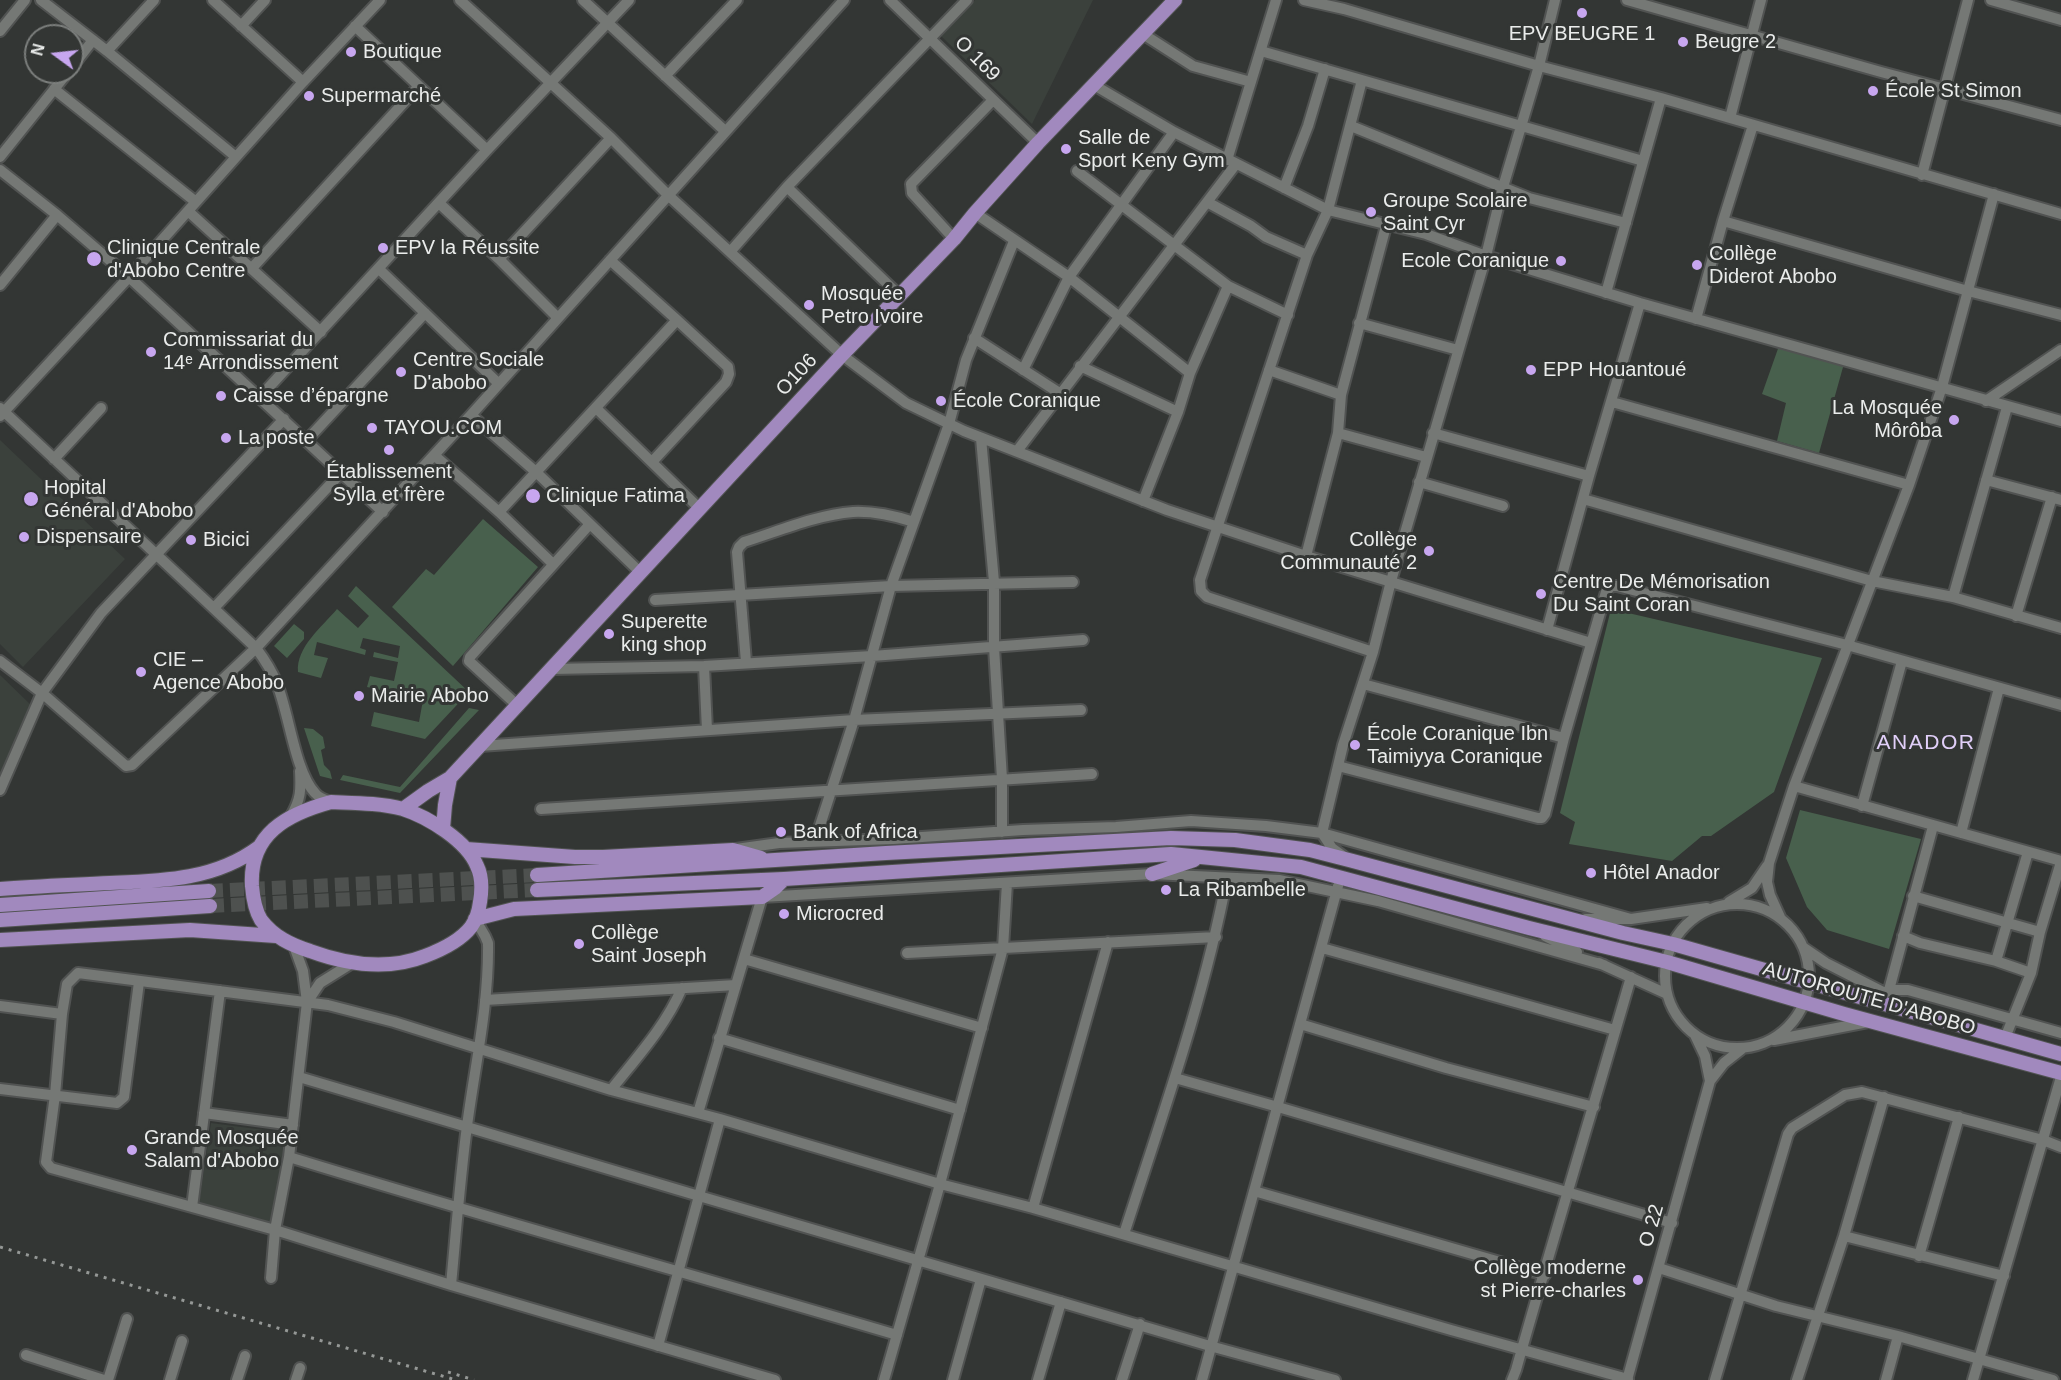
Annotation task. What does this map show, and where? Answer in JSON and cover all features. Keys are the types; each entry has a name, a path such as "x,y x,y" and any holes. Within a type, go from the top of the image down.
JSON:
{"main road":[{"name":"O106","path":"404,809 450,778 842,355 954,239 1038,143 1174,0"},
{"path":"443,829 450,778"},
{"path":"331,802 382,805 404,809 443,829 466,849 478,867 481,895 475,919 460,938 424,957 399,963 382,965 352,963 333,960 294,946 276,936 261,920 252,896 252,866 259,847 268,834 291,816 331,802"},
{"name":"AUTOROUTE D'ABOBO","path":"2061,1054 1672,944 1349,860 1310,850 1235,840 1171,838 768,860 537,883 784,879 1171,855 1301,867 1667,962 2061,1075"},
{"path":"0,889 170,880 200,874 231,864 246,857 259,847"},
{"path":"466,849 594,857 733,850 768,860"},
{"path":"1152,874 1205,857"},
{"path":"475,919 514,909 762,897 784,879"},
{"path":"0,905 209,891"},
{"path":"0,920 210,906"},
{"path":"0,940 190,930 276,936"},
{"path":"1887,992 1924,1014"}],"street":[{"path":"0,31 25,0"},
{"path":"41,0 236,157"},
{"path":"107,51 154,0"},
{"path":"213,0 303,82"},
{"path":"241,26 265,0"},
{"path":"331,802 315,793 300,764 278,684 256,648 1,412 129,277 303,82 380,0"},
{"path":"460,0 842,355 906,403 981,438 1143,501 1306,556 1591,643"},
{"path":"583,0 725,131"},
{"path":"260,397 440,204 487,150 629,0"},
{"path":"665,76 737,0"},
{"path":"0,661 42,693 129,767 256,648 383,512 844,0"},
{"name":"O 169","path":"891,0 1038,143"},
{"path":"730,252 787,187 967,0"},
{"path":"1017,451 1207,202 1232,162 1251,82 1276,0"},
{"path":"1304,0 1345,4 1539,66 1661,98 2061,214"},
{"path":"1349,860 1332,848 1323,833 1338,766 1373,652 1426,457 1486,256 1555,0"},
{"path":"1627,0 2061,120"},
{"path":"1730,118 1761,0"},
{"path":"1922,175 1968,0"},
{"path":"1991,0 2022,4 2061,20"},
{"path":"355,26 487,150"},
{"path":"1143,34 1193,66 1251,82"},
{"path":"84,52 93,40"},
{"path":"1261,51 1643,160"},
{"path":"1284,188 1308,126 1325,69"},
{"path":"1362,80 1328,210 1307,255 1200,580 1201,591 1207,597 1373,652"},
{"path":"0,157 58,84"},
{"path":"1094,84 1174,132 1328,210 1426,234 1486,256 1606,293 2061,421"},
{"path":"252,268 419,86"},
{"path":"54,89 196,202"},
{"path":"1606,293 1661,98"},
{"path":"954,239 912,193 911,184 993,100"},
{"path":"1696,319 1753,125"},
{"path":"1351,126 1529,198 1626,223"},
{"path":"1023,370 1069,277 1174,132"},
{"path":"499,259 611,138"},
{"path":"0,170 129,277 383,512"},
{"path":"1077,171 1228,286 1288,315"},
{"path":"787,187 899,295"},
{"path":"1780,917 1767,882 1769,863 1794,786 1909,485 1942,387 1994,194"},
{"path":"1207,202 1251,226 1266,237 1307,255"},
{"path":"440,204 557,317"},
{"path":"188,211 321,332"},
{"path":"975,213 1069,277 1190,373"},
{"path":"0,285 57,215"},
{"path":"1723,221 2061,315"},
{"path":"1306,556 1338,433 1341,395 1386,226"},
{"path":"815,841 854,720 891,586 949,424 959,381 974,338 1014,241"},
{"path":"610,261 728,367 729,374 726,382 652,462"},
{"path":"379,269 498,383"},
{"path":"1143,501 1178,412 1190,373 1228,286"},
{"path":"1548,630 1589,476 1640,303"},
{"path":"307,440 425,313"},
{"path":"499,512 678,320"},
{"path":"1359,323 1458,350"},
{"path":"974,338 1061,393"},
{"path":"1986,400 2061,350"},
{"path":"1080,366 1178,412"},
{"path":"1269,370 1341,395"},
{"path":"1612,402 1909,485"},
{"path":"1953,597 2007,407"},
{"path":"54,459 100,408"},
{"path":"596,408 700,509"},
{"path":"471,415 536,472 641,573"},
{"path":"0,790 42,693 101,613 284,420"},
{"path":"1338,433 1426,457"},
{"path":"1433,433 1589,476"},
{"path":"981,438 994,582 994,647 1002,779 1002,832"},
{"path":"434,455 499,512 552,563"},
{"path":"214,608 341,473"},
{"path":"1986,480 2056,498 2016,616"},
{"path":"1419,482 1503,506"},
{"path":"1583,499 1872,581 1953,597 2061,628"},
{"path":"746,662 737,552 744,542 826,516 855,512 896,516 914,522"},
{"path":"518,706 469,659 552,563 590,524"},
{"path":"655,600 891,586 1073,582"},
{"path":"1338,766 1542,818 1606,592 1611,586 1847,645 2061,705"},
{"path":"552,669 704,666 1083,640"},
{"path":"1862,806 1902,661"},
{"path":"704,666 707,730"},
{"path":"1363,684 1564,738"},
{"path":"1961,833 1999,688"},
{"path":"480,746 854,720 1081,710"},
{"path":"291,816 301,792 300,764"},
{"path":"541,809 1092,774"},
{"path":"1794,786 2061,862 2040,932 2031,973 2005,1038"},
{"path":"733,850 779,843 893,839 1191,821 1266,826 1323,833 1631,919"},
{"path":"1887,992 1933,826"},
{"path":"1996,961 2028,852"},
{"path":"1570,918 1631,919 1713,908 1725,904 1752,888 1769,863"},
{"path":"698,1113 762,897 1152,874 1279,880 1337,891 1604,964"},
{"path":"1202,1380 1340,876"},
{"path":"1124,1234 1175,1078 1216,937 1227,878"},
{"path":"884,1380 940,1184 1003,948 1007,883"},
{"path":"1913,896 2040,932"},
{"path":"1725,904 1754,905 1780,917 1794,931 1804,948 1809,984 1804,1001 1796,1018 1768,1041"},
{"path":"1710,1081 1705,1056 1695,1035 1674,1009 1665,978 1672,944 1689,922 1713,908"},
{"path":"451,1286 457,1208 485,1000 488,944 475,919"},
{"path":"1529,928 1668,994"},
{"path":"1903,936 1920,943 1996,961 2031,973"},
{"path":"907,953 1216,937"},
{"path":"1033,1208 1108,942"},
{"path":"271,1278 275,1230 289,1156 307,1002 303,971 294,946"},
{"path":"1322,948 1616,1030"},
{"path":"1804,948 1826,963 1887,992 1908,990 2061,1033"},
{"path":"744,959 982,1029"},
{"path":"307,1002 320,983 352,963"},
{"path":"775,1380 451,1286 275,1230 48,1166 46,1162 67,984 78,973 328,1005 394,1022 611,1090 720,1119 940,1184 1033,1208 1627,1379"},
{"path":"1512,1380 1545,1275 1567,1191 1631,977"},
{"path":"0,1089 117,1103 124,1097 139,982"},
{"path":"485,1000 736,985"},
{"path":"611,1090 656,1034 671,1012 682,988"},
{"path":"192,1207 219,991"},
{"path":"0,1006 62,1014"},
{"path":"1695,1035 1718,1045 1743,1048 1871,1021"},
{"path":"1300,1024 1446,1068 1593,1107"},
{"path":"719,1038 960,1110"},
{"path":"1710,1081 1724,1063 1743,1048"},
{"path":"1973,1380 2061,1075"},
{"path":"299,1077 1210,1346 1335,1380"},
{"path":"1175,1078 1672,1223"},
{"name":"O 22","path":"1627,1379 1710,1081"},
{"path":"1715,1380 1763,1221 1783,1145 1792,1128 1845,1095 1862,1092 2043,1140 2061,1147"},
{"path":"1797,1380 1844,1236 1884,1097"},
{"path":"204,1113 293,1125"},
{"path":"1919,1256 1959,1117"},
{"path":"658,1346 720,1119"},
{"path":"289,1156 457,1208 897,1335"},
{"path":"1254,1191 1545,1275"},
{"path":"1844,1236 2004,1276"},
{"path":"1659,1268 1776,1306 1898,1336 2053,1380"},
{"path":"953,1380 981,1279"},
{"path":"1038,1380 1061,1302"},
{"path":"26,1355 106,1380 127,1319"},
{"path":"1122,1380 1140,1324"},
{"path":"1886,1380 1898,1336"},
{"path":"170,1380 182,1341"},
{"path":"237,1380 244,1356"},
{"path":"296,1380 300,1368"}],"shaded area":[{"path":"975,0 1093,0 1032,124 941,36"},
{"name":"Hopital Général d'Abobo","path":"0,440 125,559 23,667 0,644"},
{"path":"0,675 32,706 0,778"},
{"path":"211,1123 287,1133 272,1225 199,1204"}],"green space":[{"path":"1780,343 1845,360 1819,453 1777,441 1786,403 1762,394"},
{"path":"483,519 538,567 453,666 392,607 426,569 434,575"},
{"path":"356,586 469,692 425,739 371,726 374,712 419,722 423,700 367,687 370,676 394,681 398,662 373,657 374,652 398,658 400,646 363,638 360,648 366,650 365,655 317,642 314,655 328,658 321,678 298,672 301,654 337,609 358,628 369,616 348,596"},
{"path":"1611,609 1822,658 1774,792 1711,836 1702,836 1672,861 1569,844 1575,822 1560,813"},
{"path":"294,624 304,632 304,639 287,658 274,646"},
{"path":"469,708 479,710 400,793 340,780 343,775 400,787"},
{"path":"304,728 313,729 323,737 325,748 321,750 324,765 330,771 332,779 320,776"},
{"path":"1800,810 1921,839 1889,949 1827,930 1807,907 1786,858"}],"tunnel":[{"path":"209,891 537,875"},
{"path":"210,906 537,890"}],"railway":[{"path":"0,1247 456,1380"},
{"path":"448,1372 474,1380"}],"place":[{"name":"EPV BEUGRE 1","path":"1582,13"},
{"name":"Beugre 2","path":"1683,42"},
{"name":"Boutique","path":"351,52"},
{"name":"École St Simon","path":"1873,91"},
{"name":"Supermarché","path":"309,96"},
{"name":"Salle de Sport Keny Gym","path":"1066,149"},
{"name":"Groupe Scolaire Saint Cyr","path":"1371,212"},
{"name":"EPV la Réussite","path":"383,248"},
{"name":"Clinique Centrale d'Abobo Centre","path":"94,259"},
{"name":"Ecole Coranique","path":"1561,261"},
{"name":"Collège Diderot Abobo","path":"1697,265"},
{"name":"Mosquée Petro Ivoire","path":"809,305"},
{"name":"Commissariat du 14ᵉ Arrondissement","path":"151,352"},
{"name":"EPP Houantoué","path":"1531,370"},
{"name":"Centre Sociale D'abobo","path":"401,372"},
{"name":"Caisse d’épargne","path":"221,396"},
{"name":"École Coranique","path":"941,401"},
{"name":"La Mosquée Môrôba","path":"1954,420"},
{"name":"TAYOU.COM","path":"372,428"},
{"name":"La poste","path":"226,438"},
{"name":"Établissement Sylla et frère","path":"389,450"},
{"name":"Clinique Fatima","path":"533,496"},
{"name":"Hopital Général d'Abobo","path":"31,499"},
{"name":"Dispensaire","path":"24,537"},
{"name":"Bicici","path":"191,540"},
{"name":"Collège Communauté 2","path":"1429,551"},
{"name":"Centre De Mémorisation Du Saint Coran","path":"1541,594"},
{"name":"Superette king shop","path":"609,634"},
{"name":"CIE – Agence Abobo","path":"141,672"},
{"name":"Mairie Abobo","path":"359,696"},
{"name":"École Coranique Ibn Taimiyya Coranique","path":"1355,745"},
{"name":"Bank of Africa","path":"781,832"},
{"name":"Hôtel Anador","path":"1591,873"},
{"name":"La Ribambelle","path":"1166,890"},
{"name":"Microcred","path":"784,914"},
{"name":"Collège Saint Joseph","path":"579,944"},
{"name":"Grande Mosquée Salam d'Abobo","path":"132,1150"},
{"name":"Collège moderne st Pierre-charles","path":"1638,1280"}],"district":[{"name":"ANADOR","path":"1926,743"}]}
